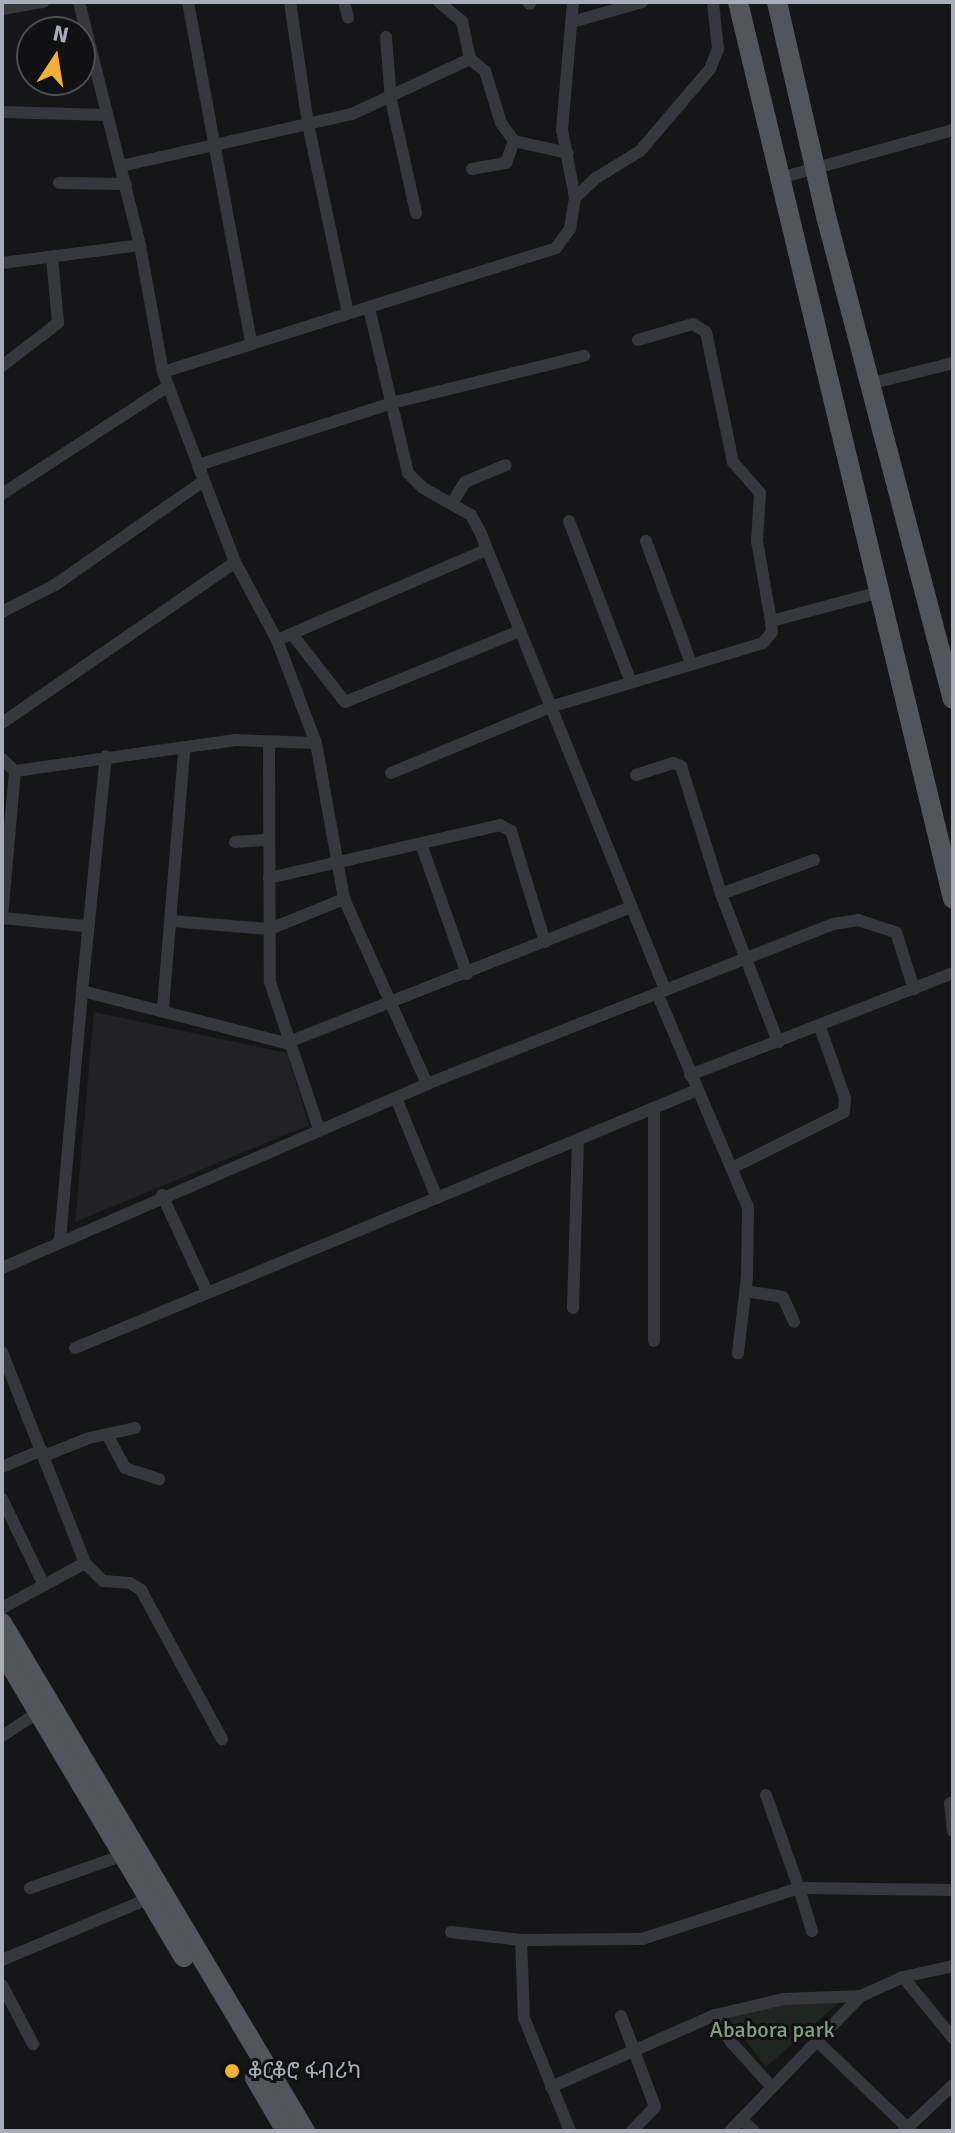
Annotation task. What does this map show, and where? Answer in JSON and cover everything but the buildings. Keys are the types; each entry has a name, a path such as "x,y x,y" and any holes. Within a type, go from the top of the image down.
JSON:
{"main road":[{"path":"738,2 877,593 953,899"},
{"path":"777,2 816,167 953,698"},
{"path":"2,1623 305,2131"},
{"path":"2,1651 286,2131"}],"street":[{"path":"2,9 43,2"},
{"path":"79,2 140,245 163,372 202,482 235,562 277,640 316,743 344,899 427,1084"},
{"path":"188,2 211,146 251,342"},
{"path":"290,2 308,124 348,314"},
{"path":"344,2 348,17"},
{"path":"439,2 462,21 470,59 485,71 501,123 514,141 568,153"},
{"path":"163,372 251,342 548,253 570,229 575,198 562,130 573,2"},
{"path":"572,22 642,2"},
{"path":"575,198 596,178 640,151 710,69 718,49 713,2"},
{"path":"386,37 391,100 416,213"},
{"path":"121,166 308,124 391,100 470,59"},
{"path":"2,112 107,115"},
{"path":"545,147 562,130"},
{"path":"780,178 953,130"},
{"path":"472,169 506,163 514,141"},
{"path":"59,183 126,184"},
{"path":"2,263 140,245"},
{"path":"2,366 58,323 52,257"},
{"path":"369,308 408,473 423,488 471,515 550,707 661,991 690,1075 748,1207 745,1291 738,1353"},
{"path":"391,773 550,707 630,680 763,643 772,632 757,541 760,493 733,462 706,332 693,324 638,340"},
{"path":"198,465 392,403 584,356"},
{"path":"873,383 953,363"},
{"path":"4,491 168,386"},
{"path":"452,503 465,482 506,465"},
{"path":"2,612 55,585 202,482"},
{"path":"569,521 630,680"},
{"path":"646,541 691,663"},
{"path":"277,640 486,550"},
{"path":"2,723 235,562"},
{"path":"771,621 877,593"},
{"path":"292,634 345,702 517,632"},
{"path":"2,759 15,771 77,765 106,756 158,748 184,750 236,740 316,743"},
{"path":"269,743 266,840 270,982 286,1043 319,1129"},
{"path":"163,1008 184,750"},
{"path":"60,1239 85,926 106,756"},
{"path":"636,775 673,763 681,766 721,894 778,1042"},
{"path":"15,771 2,918 85,926"},
{"path":"269,878 507,826 545,942"},
{"path":"235,842 266,840"},
{"path":"421,844 467,974"},
{"path":"721,894 814,860"},
{"path":"172,921 270,929 344,899"},
{"path":"82,991 163,1008 286,1043 628,908"},
{"path":"2,1268 60,1239 427,1084 744,957 858,920 896,932 914,989"},
{"path":"690,1075 953,973"},
{"path":"732,1168 844,1112 845,1098 820,1027"},
{"path":"75,1348 697,1090"},
{"path":"396,1098 437,1198"},
{"path":"654,1108 654,1341"},
{"path":"573,1308 578,1140"},
{"path":"162,1195 207,1292"},
{"path":"745,1291 783,1297 794,1322"},
{"path":"2,1352 85,1563 103,1581 130,1583 141,1590 222,1739"},
{"path":"2,1467 135,1428"},
{"path":"108,1436 125,1468 159,1479"},
{"path":"2,1499 44,1585"},
{"path":"2,1608 85,1563"},
{"path":"2,1736 39,1712"},
{"path":"766,1795 812,1931"},
{"path":"950,1803 953,1831"},
{"path":"30,1888 124,1855"},
{"path":"451,1932 521,1940 642,1939 799,1888 953,1890"},
{"path":"2,1960 150,1898"},
{"path":"521,1940 521,2005 570,2131"},
{"path":"730,2131 770,2085 861,1996 903,1977 953,1966"},
{"path":"903,1977 953,2038"},
{"path":"2,1985 33,2044"},
{"path":"551,2087 715,2015 784,1999 861,1996"},
{"path":"942,2024 953,2014"},
{"path":"715,2015 732,2043 770,2085"},
{"path":"621,2016 655,2107 632,2131"},
{"path":"816,2040 908,2130 953,2085"},
{"path":"741,2119 754,2131"}],"shaded area":[{"path":"94,1012 287,1053 309,1125 75,1222"}],"green space":[{"name":"Ababora park","path":"842,2000 766,2067 724,2012 746,2006"}],"place":[{"name":"ቆርቆሮ ፋብሪካ","path":"232,2071"}]}
